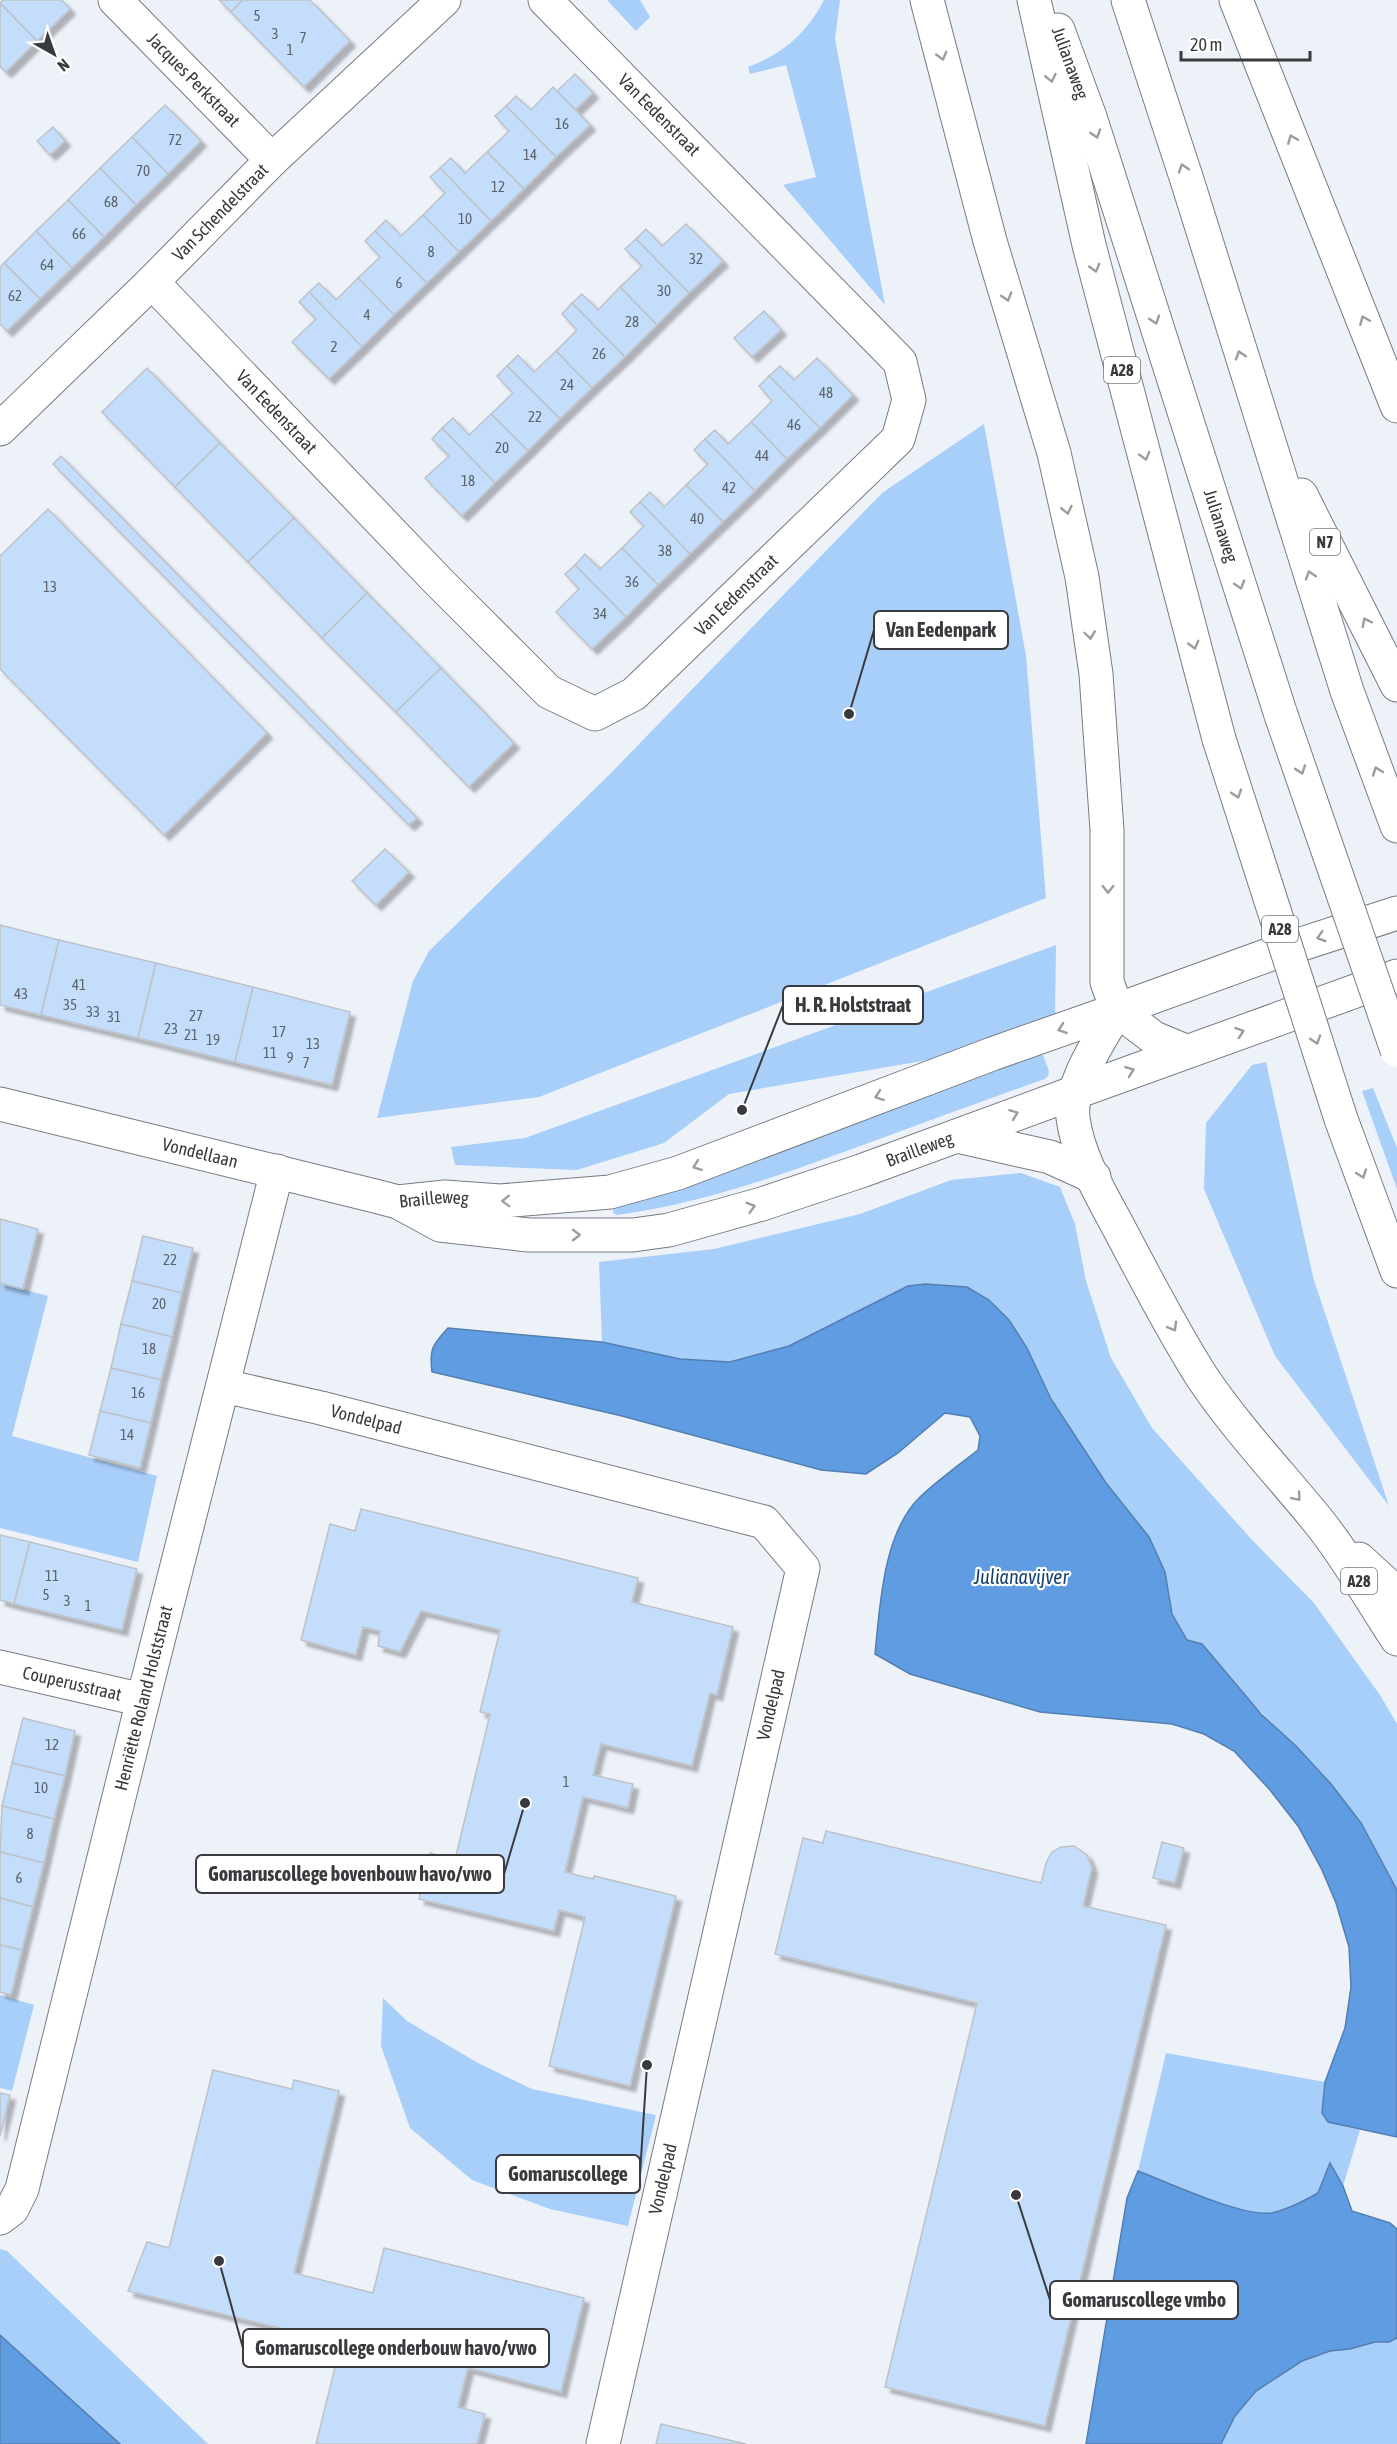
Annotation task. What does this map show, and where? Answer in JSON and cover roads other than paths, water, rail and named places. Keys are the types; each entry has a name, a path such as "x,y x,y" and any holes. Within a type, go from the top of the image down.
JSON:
{"main road":[{"name":"Jacques Perkstraat","path":"115,0 272,160"},
{"name":"Van Schendelstraat","path":"0,429 152,282 272,160 444,0"},
{"name":"Van Eedenstraat","path":"152,282 437,580 549,692 595,714 634,694 898,439 909,400 900,362 545,0"},
{"name":"A28","path":"927,0 990,241 1054,453 1082,577 1096,674 1107,830 1112,996 1076,1092 1073,1116 1080,1146 1144,1276 1203,1377 1246,1434 1320,1524 1397,1639"},
{"name":"A28","path":"1034,0 1089,245 1219,739 1341,1119 1397,1271"},
{"name":"Julianaweg","path":"1047,0 1090,117 1281,715 1397,1050"},
{"path":"1128,0 1187,180 1347,691 1397,826"},
{"path":"1236,0 1397,406"},
{"name":"N7","path":"1258,411 1395,679"},
{"name":"Brailleweg","path":"398,1202 445,1197 500,1201 610,1192 678,1173 981,1058 1112,996 1274,953 1397,913"},
{"name":"Brailleweg","path":"398,1202 440,1225 528,1235 633,1234 669,1230 762,1204 957,1136 1185,1051 1397,976"},
{"path":"1112,996 1154,1038 1185,1051"},
{"name":"Vondellaan","path":"0,1104 398,1202"},
{"path":"957,1136 1050,1157 1094,1178"},
{"name":"Henriëtte Roland Holststraat","path":"0,2218 12,2209 22,2188 277,1171"},
{"name":"Vondelpad","path":"224,1386 321,1408 764,1522 802,1568 603,2444"},
{"name":"A28","path":"1320,1524 1397,1594"},
{"name":"Couperusstraat","path":"0,1667 143,1700"}],"water":[{"name":"Julianavijver","path":"925,1284 967,1287 989,1300 1009,1320 1027,1348 1051,1399 1106,1483 1149,1537 1165,1572 1172,1614 1187,1640 1202,1644 1261,1714 1296,1746 1331,1784 1361,1823 1397,1890 1397,2137 1328,2122 1322,2113 1325,2082 1345,2028 1351,1987 1349,1947 1336,1903 1322,1870 1298,1826 1270,1790 1234,1751 1204,1734 1172,1724 1040,1712 910,1674 875,1654 882,1592 898,1530 920,1497 978,1450 980,1436 970,1417 945,1413 898,1453 866,1474 821,1470 622,1416 432,1372 433,1347 448,1328 602,1342 680,1359 730,1362 789,1346 908,1286"},
{"path":"1330,2163 1343,2186 1352,2211 1390,2223 1397,2229 1397,2338 1389,2342 1375,2342 1350,2349 1330,2351 1302,2361 1256,2391 1235,2416 1221,2444 1086,2444 1127,2198 1138,2171 1242,2210 1271,2213 1318,2193"},
{"path":"0,2335 120,2444 0,2444"}],"place":[{"name":"Van Eedenpark","path":"849,714"},
{"name":"H. R. Holststraat","path":"742,1110"},
{"name":"Gomaruscollege bovenbouw havo/vwo","path":"525,1803"},
{"name":"Gomaruscollege","path":"647,2065"},
{"name":"Gomaruscollege vmbo","path":"1016,2195"},
{"name":"Gomaruscollege onderbouw havo/vwo","path":"219,2261"}]}
